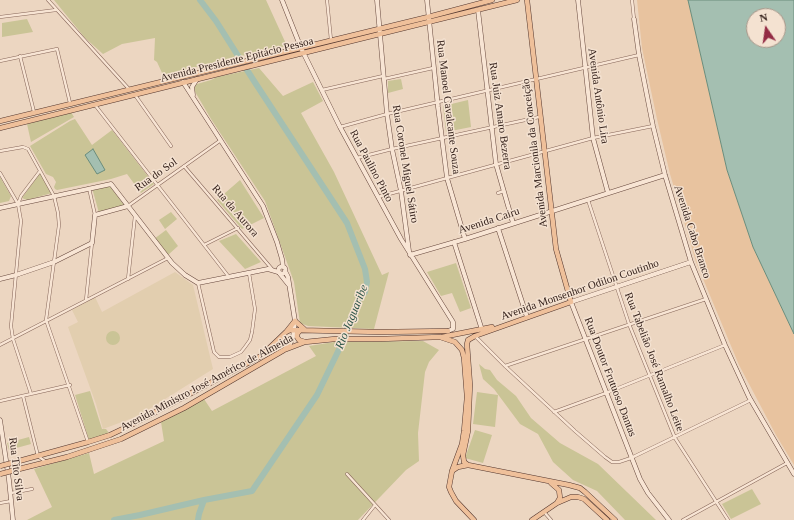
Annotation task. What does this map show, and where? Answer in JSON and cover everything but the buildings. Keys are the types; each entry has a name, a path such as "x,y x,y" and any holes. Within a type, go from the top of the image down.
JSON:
{"main road":[{"name":"Rua Paulino Pinto","path":"282,0 300,48 340,127 410,255 453,322 453,329 448,331"},
{"name":"Rua Coronel Miguel Sátiro","path":"376,0 387,114 392,149 401,191 410,255"},
{"name":"Rua Manoel Cavalcante Souza","path":"427,0 441,138 448,178 464,239"},
{"name":"Avenida Presidente Epitácio Pessoa","path":"0,128 183,82 262,64 477,2 492,0"},
{"name":"Avenida Presidente Epitácio Pessoa","path":"0,121 331,40 429,22 517,0"},
{"name":"Avenida Marcionila da Conceição","path":"527,0 550,211 556,249 571,302"},
{"name":"Avenida Antônio Lira","path":"578,0 593,138 608,193"},
{"path":"477,2 478,10"},
{"name":"Rua Juiz Amaro Bezerra","path":"478,10 486,90 496,164 513,223"},
{"name":"Avenida Cabo Branco","path":"634,19 639,55 653,126 665,175 691,262 725,345 751,400 794,474"},
{"path":"193,95 192,87 197,79"},
{"path":"183,82 193,95 263,206 282,258 284,273 279,273"},
{"name":"Avenida Cairu","path":"410,255 665,175"},
{"path":"0,208 111,184 177,269 198,283 271,268 283,268"},
{"name":"Rua do Sol","path":"95,215 128,206"},
{"path":"0,279 54,262 92,243 95,215"},
{"path":"498,228 527,317"},
{"path":"401,239 408,240"},
{"path":"454,242 482,330"},
{"name":"Avenida Monsenhor Odilon Coutinho","path":"475,336 616,286 691,262"},
{"path":"271,268 279,273 288,284"},
{"path":"283,268 288,276 288,284 295,321 295,329 286,349"},
{"name":"Rua Doutor Frutuoso Dantas","path":"571,302 631,458 644,487 669,520"},
{"path":"295,321 303,329 297,334 297,337 299,340 305,342"},
{"path":"286,332 295,321"},
{"path":"440,337 505,325"},
{"name":"Avenida Ministro José Américo de Almeida","path":"0,466 110,435 261,356 270,350 286,332 295,329 380,332 448,331"},
{"path":"468,465 463,460 468,431 470,385 467,344 469,338 475,336"},
{"name":"Avenida Ministro José Américo de Almeida","path":"0,474 46,462 121,439 184,408 286,349 305,342 335,339 440,337 451,340 460,346 464,354 466,369 467,397 464,431 462,444 452,471"},
{"path":"270,350 284,339 288,340 289,342 286,349"},
{"name":"Rua Tito Silva","path":"0,420 11,493 13,520"},
{"path":"474,520 453,497 449,487 452,471 458,467 468,465 580,488 615,520"},
{"path":"545,481 553,484 559,490 560,498 557,503"},
{"path":"532,520 566,498 578,497 590,504 607,520"}],"street":[{"path":"48,0 130,90"},
{"path":"328,0 331,40"},
{"name":"Avenida Cabo Branco","path":"632,0 634,19"},
{"path":"0,17 56,10"},
{"path":"0,61 57,48 70,104"},
{"path":"340,127 486,90 639,55"},
{"path":"20,56 34,113"},
{"path":"322,90 433,68"},
{"path":"135,94 171,146"},
{"path":"95,105 229,277"},
{"path":"357,158 540,117"},
{"path":"378,197 593,138 653,126"},
{"name":"Rua do Sol","path":"128,206 222,140"},
{"path":"0,151 25,147 28,149 54,196 59,218 46,320 70,386 88,442"},
{"name":"Rua da Aurora","path":"184,166 271,268"},
{"path":"18,204 21,196 40,171"},
{"path":"0,173 18,204 21,227 10,320 12,339 32,394"},
{"path":"89,188 95,215"},
{"path":"498,193 504,191"},
{"name":"Rua Tabelião José Ramalho Leite","path":"588,199 629,324 648,375 675,438 728,520"},
{"path":"128,279 135,216"},
{"path":"204,245 238,228"},
{"path":"86,300 92,243"},
{"path":"0,345 168,258"},
{"path":"198,283 214,352 219,357 230,357 241,352 246,347 252,332 255,309 249,272"},
{"path":"505,366 706,299"},
{"path":"475,336 554,412 609,460 619,462 631,458 751,400"},
{"path":"554,412 606,393 725,345"},
{"path":"0,402 70,386"},
{"path":"23,396 38,456 46,462"},
{"path":"683,520 787,463"},
{"path":"347,474 389,520"},
{"path":"11,493 32,489"},
{"path":"0,503 12,501"},
{"path":"363,520 376,505"},
{"path":"544,512 551,520"}],"shaded area":[{"path":"54,0 200,0 216,21 238,57 163,75 157,62 154,60 155,38 122,44 103,54 85,38"},
{"path":"203,0 266,0 287,46 241,56"},
{"path":"688,0 794,0 794,334 753,247 727,170"},
{"path":"27,19 33,32 2,37 2,23"},
{"path":"259,68 283,96 313,82 323,101 301,113 334,172 382,275 389,272 374,329 308,326 300,323 294,282 265,201 211,119 194,90 197,84 217,77"},
{"path":"401,79 403,89 388,93 388,81"},
{"path":"468,100 471,127 446,132 443,106"},
{"path":"71,112 74,117 31,142 27,124"},
{"path":"75,119 92,145 112,130 154,184 141,193 127,174 111,179 57,190 55,189 54,187 56,182 53,177 46,174 30,146"},
{"path":"93,149 105,170 97,174 85,155"},
{"path":"40,173 52,193 27,200 22,198"},
{"path":"0,177 11,196 9,201 0,203"},
{"path":"240,180 264,218 242,229 217,200"},
{"path":"109,185 125,206 99,213 92,188"},
{"path":"171,212 177,219 165,229 159,220"},
{"path":"166,230 178,246 168,255 154,239"},
{"path":"236,234 261,262 245,269 219,241"},
{"path":"456,263 471,308 460,312 452,293 441,296 427,272"},
{"path":"175,272 193,285 213,369 138,416 103,429 96,404 68,327 78,322 72,310 95,297 102,312"},
{"path":"110,331 116,331 120,335 120,341 116,345 110,345 106,341 106,335"},
{"path":"423,341 439,350 429,362 425,372 418,433 419,461 406,470 358,520 27,520 52,507 34,469 89,453 94,474 164,441 161,422 194,404 204,399 212,411 316,356 309,346 334,342"},
{"path":"479,364 485,369 490,370 497,380 516,396 531,418 560,443 598,464 656,520 625,520 597,491 573,480 553,462 538,434 520,424 494,389 483,379"},
{"path":"90,391 102,429 106,429 109,433 89,440 75,395"},
{"path":"477,392 498,395 495,427 473,424"},
{"path":"475,430 492,435 483,463 465,458"},
{"path":"29,437 31,444 9,450 7,443"},
{"path":"752,489 761,504 731,519 722,504"}],"sand":[{"path":"637,0 688,0 727,170 753,247 794,334 794,465 776,435 739,365 696,262 670,174 657,119 642,48"}],"waterway":[{"name":"Rio Jaguaribe","path":"114,520 252,491 317,395 345,337 349,322 359,299 365,292 367,282 365,269 347,223 216,21 200,0"},
{"path":"198,520 204,500"}]}
